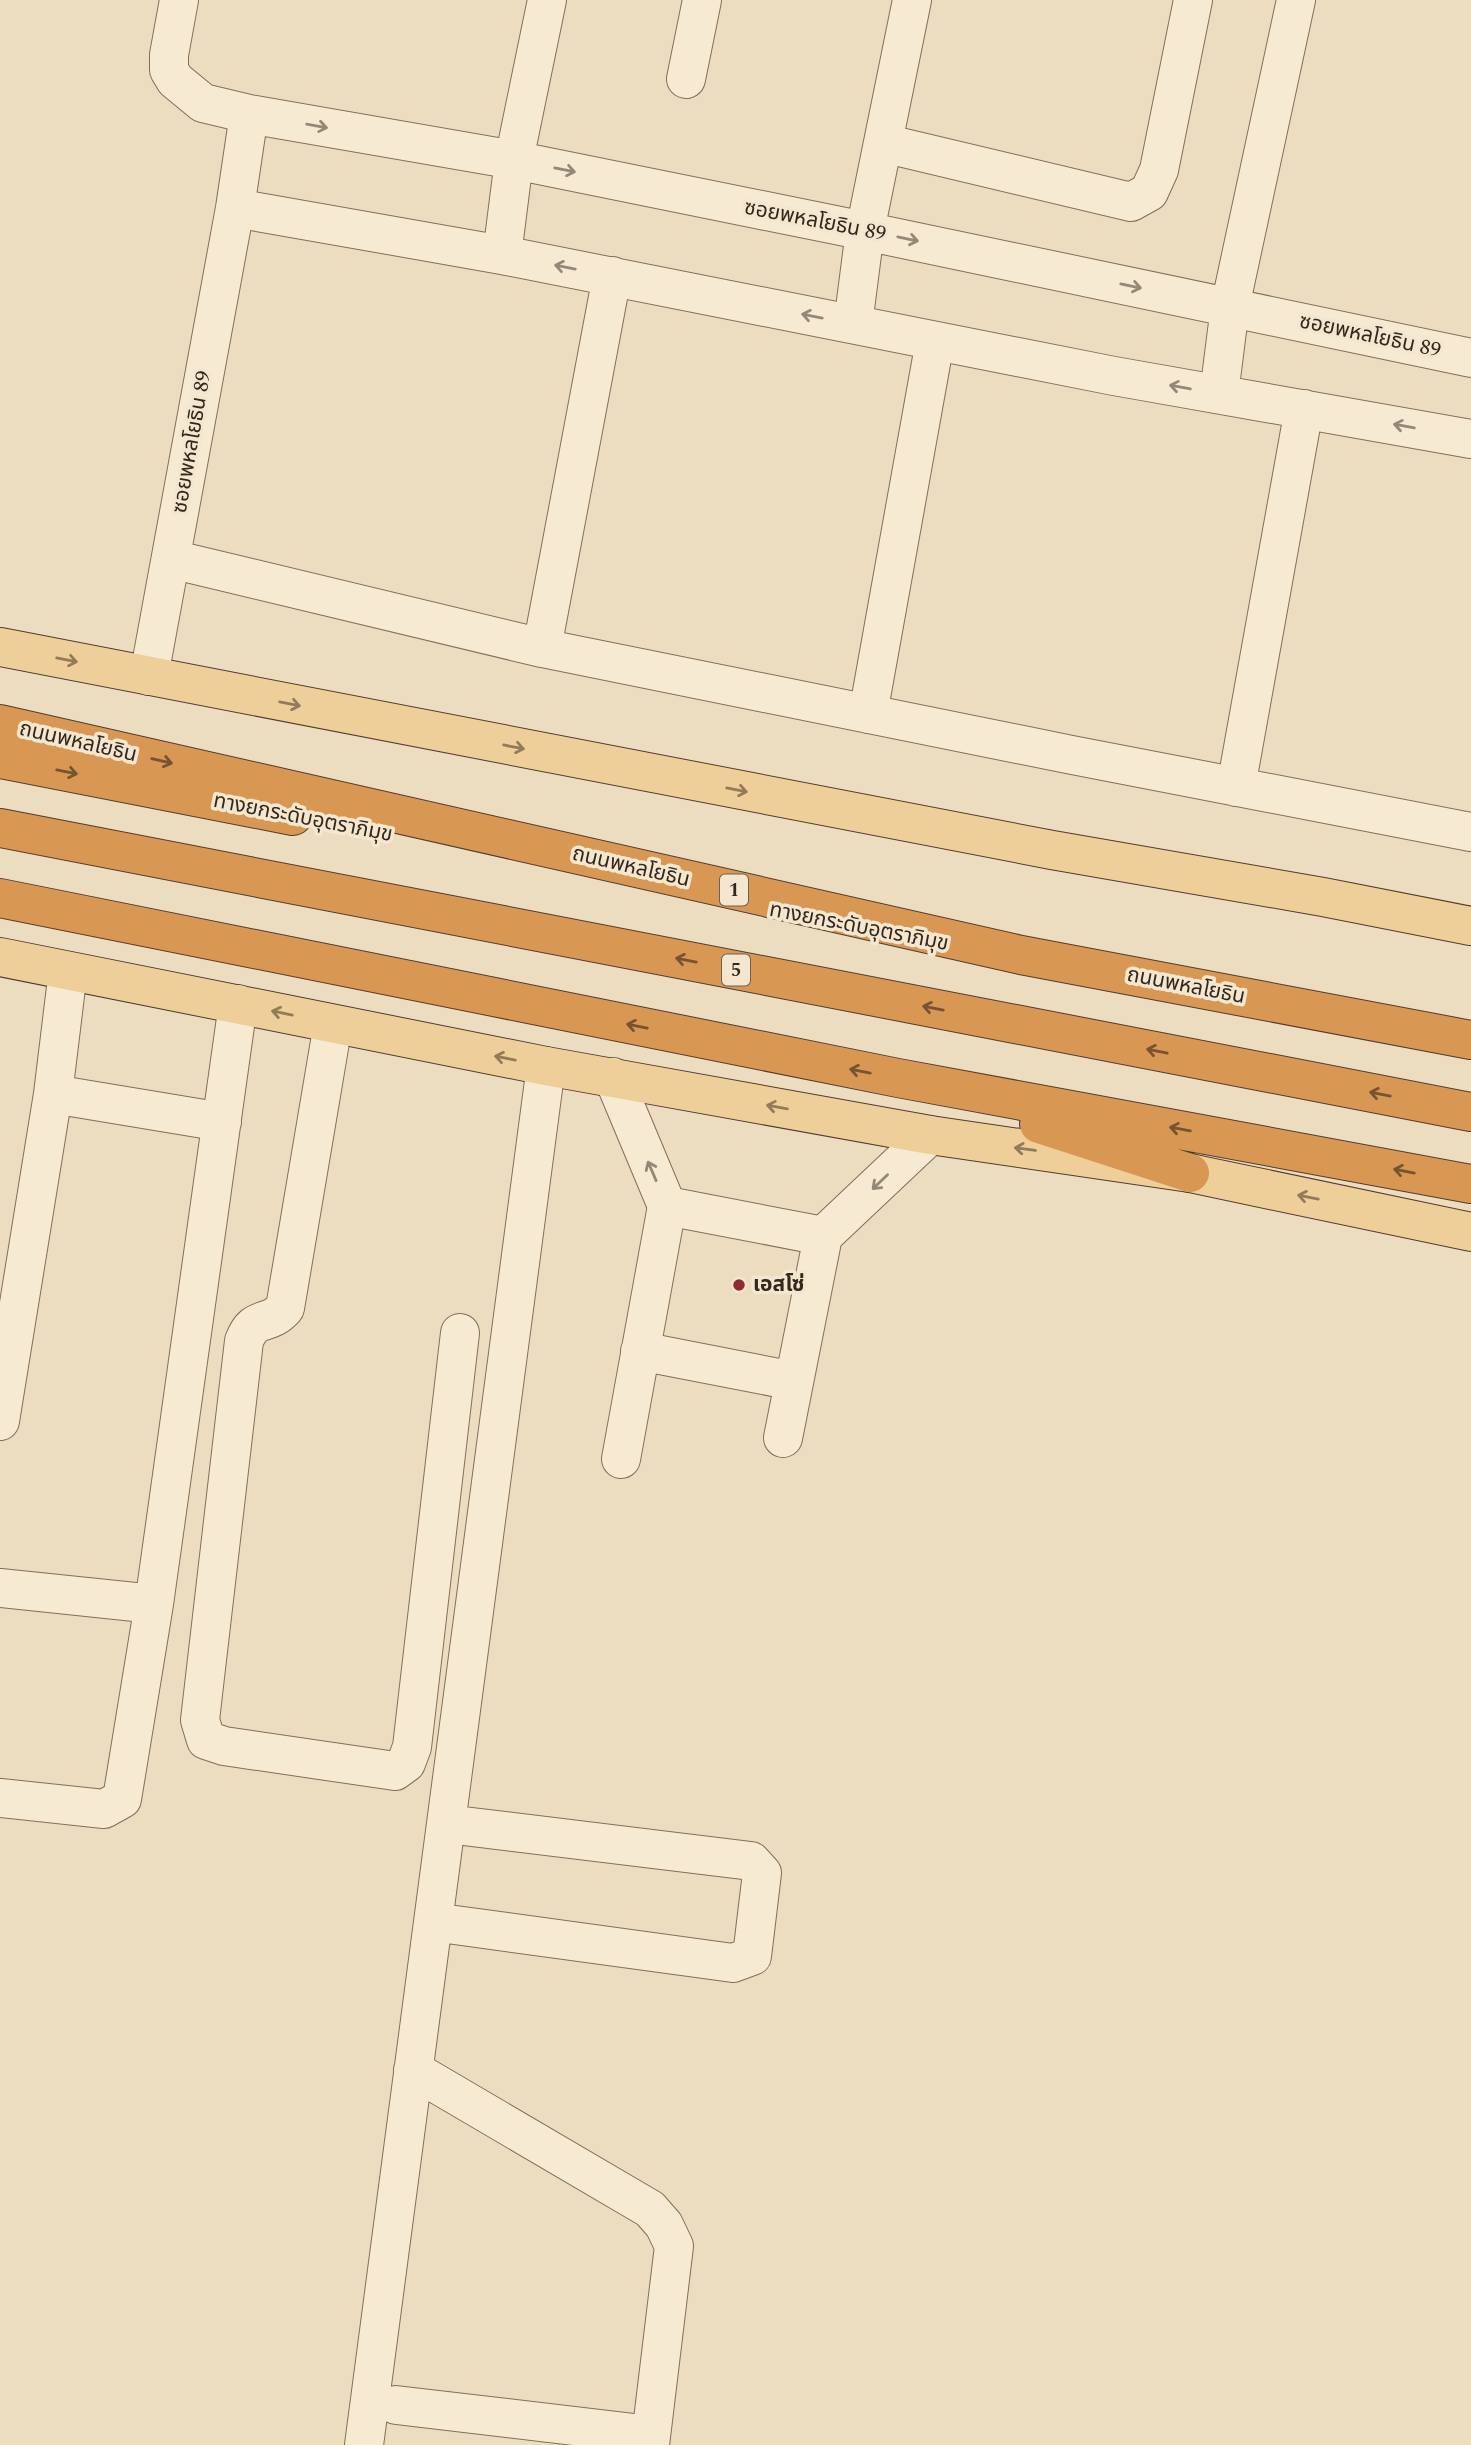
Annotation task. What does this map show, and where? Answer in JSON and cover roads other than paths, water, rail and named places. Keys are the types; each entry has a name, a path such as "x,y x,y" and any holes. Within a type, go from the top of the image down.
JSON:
{"highway":[{"name":"ถนนพหลโยธิน","path":"0,724 1021,954 1471,1040"},
{"name":"ทางยกระดับอุตราภิมุข","path":"0,759 1471,1048"},
{"name":"5","path":"0,828 1471,1112"},
{"path":"0,898 898,1078 1471,1184"},
{"path":"898,1078 1190,1174"}],"main road":[{"path":"0,647 1052,850 1471,926"},
{"path":"0,957 546,1066 930,1135 1190,1174 1471,1232"}],"street":[{"path":"179,0 169,55 169,70 175,80 202,103 249,114"},
{"path":"502,255 514,160 547,0"},
{"path":"686,79 702,0"},
{"path":"853,324 865,231 912,0"},
{"path":"883,143 1131,202 1149,192 1159,170 1193,0"},
{"path":"1219,394 1230,307 1296,0"},
{"name":"ซอยพหลโยธิน 89","path":"149,676 235,208 249,114 514,160 1471,358"},
{"path":"235,208 502,255 935,341 1471,439"},
{"path":"542,648 612,276"},
{"path":"868,714 935,341"},
{"path":"1236,787 1304,409"},
{"path":"171,559 542,648 1471,832"},
{"path":"0,1421 52,1094 68,971"},
{"path":"0,1798 104,1810 122,1799 154,1604 238,1004"},
{"path":"333,1024 285,1308 275,1319 260,1321 249,1328 244,1341 200,1720 206,1740 224,1746 395,1771 406,1763 412,1747 460,1333"},
{"path":"364,2445 546,1066"},
{"path":"612,1077 667,1206 621,1459"},
{"path":"52,1094 222,1122"},
{"path":"783,1437 823,1236 930,1135"},
{"path":"667,1206 823,1236"},
{"path":"640,1351 794,1381"},
{"path":"0,1588 154,1604"},
{"path":"433,1922 733,1963 752,1956 762,1873 751,1861 446,1824"},
{"path":"396,2405 651,2440 674,2246 664,2225 650,2209 413,2070"}],"place":[{"name":"เอสโซ่","path":"739,1285"}]}
